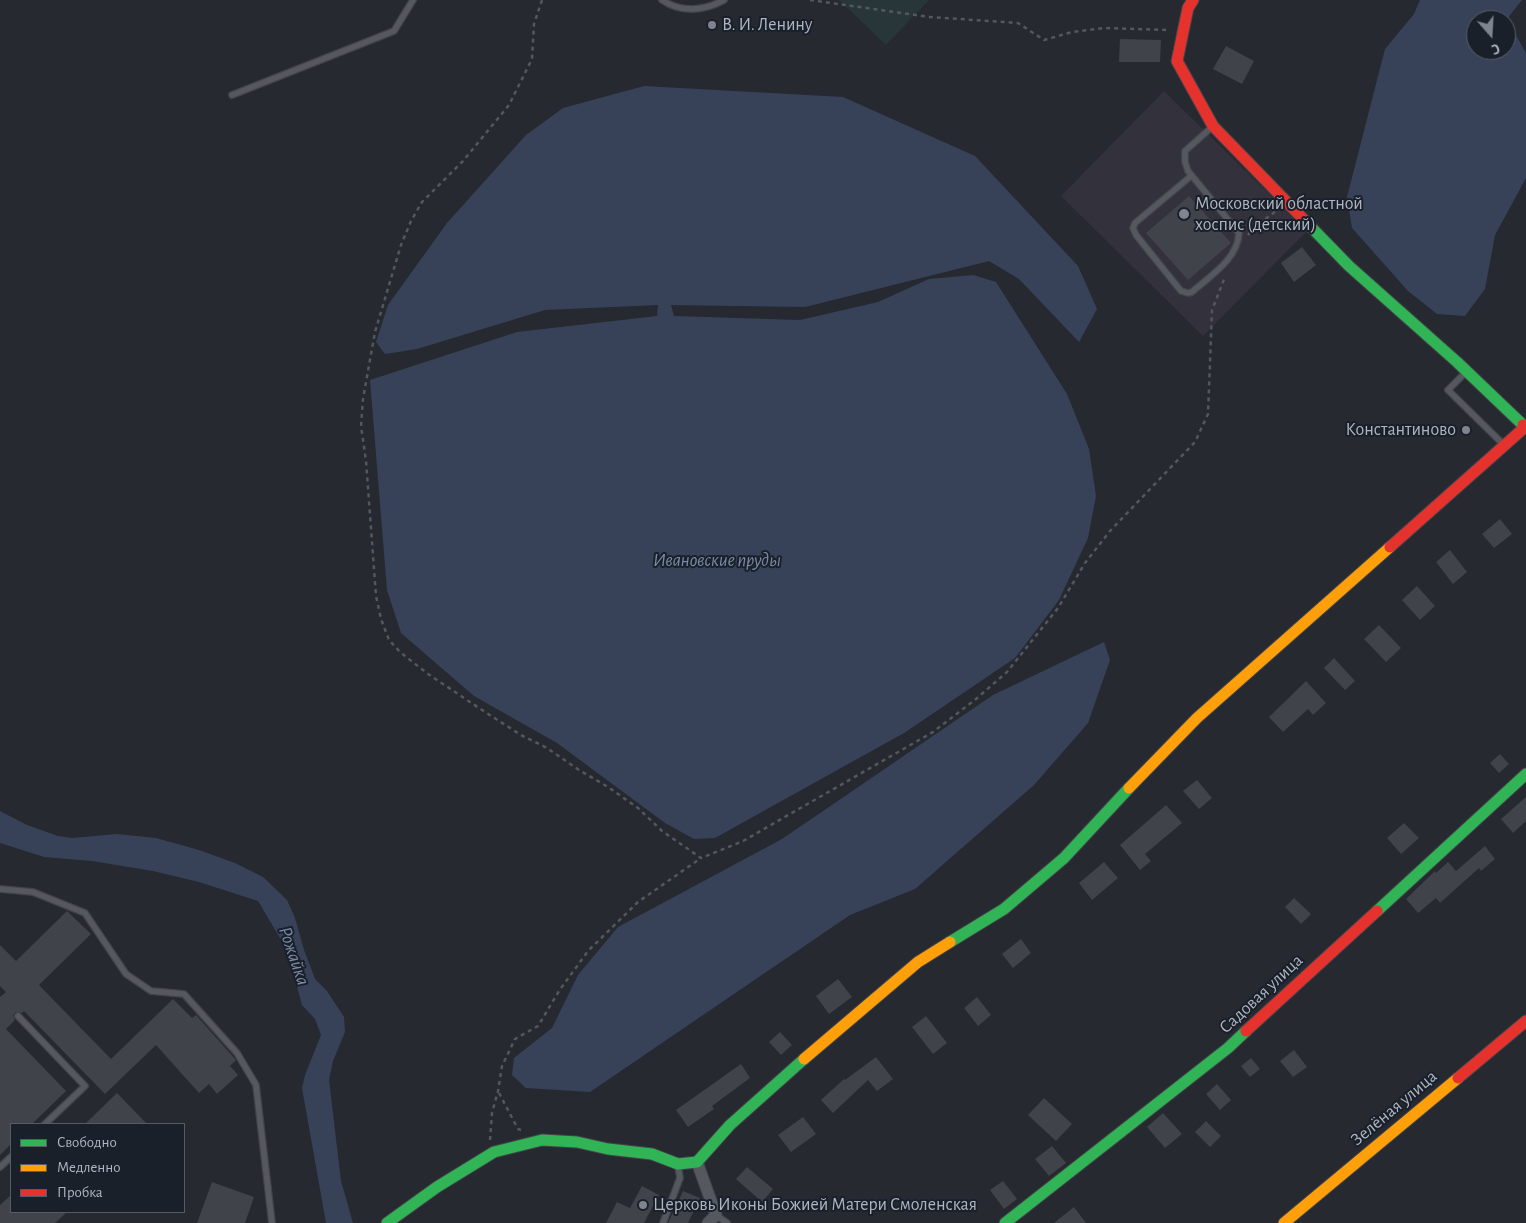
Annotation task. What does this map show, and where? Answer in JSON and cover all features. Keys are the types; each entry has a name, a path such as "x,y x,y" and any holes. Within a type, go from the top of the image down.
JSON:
{"street":[{"path":"387,1223 437,1187 494,1152 542,1140 577,1142 608,1149 652,1154 678,1164 697,1162 730,1125 799,1062 918,962 1004,909 1064,858 1101,816 1198,718 1526,427 1457,362 1349,266 1214,126 1177,61 1188,8 1193,0"},
{"name":"Садовая улица","path":"1005,1223 1228,1048 1526,774"},
{"name":"Зелёная улица","path":"1284,1223 1526,1021"},
{"path":"697,1162 712,1219"}],"lane":[{"path":"232,95 394,31 413,0"},
{"path":"662,0 672,7 700,10 724,0"},
{"path":"1191,176 1135,223 1133,228 1136,235 1169,277 1181,291 1188,293 1192,292 1229,259 1238,242 1238,233 1191,176 1185,162 1185,151 1214,126"},
{"path":"1467,372 1448,390 1505,446"},
{"path":"0,888 32,892 85,913 126,974 151,991 184,994 237,1053 256,1085 272,1223"},
{"path":"18,1016 85,1086 46,1123"},
{"path":"0,1167 10,1157"},
{"path":"664,1223 680,1178 678,1164"},
{"path":"712,1219 727,1223"}],"path":[{"path":"542,0 534,24 532,59 509,105 463,161 422,202 411,221 401,246 375,332 363,399 361,426 366,460 376,596 381,619 389,640 400,652 428,674 485,712 521,735 547,748 608,787 638,808 662,831 701,858"},
{"path":"810,0 930,17 1018,23 1044,40 1072,32 1104,28 1183,30"},
{"path":"1244,242 1252,230 1286,202"},
{"path":"494,1152 489,1136 492,1112 502,1066 516,1039 538,1026 558,991 588,951 638,902 701,858 743,840 933,732 1007,672 1058,608 1085,563 1110,531 1195,442 1208,414 1212,310 1227,272"},
{"path":"498,1091 518,1129 542,1140"}],"shaded area":[{"path":"839,0 929,0 886,45"},
{"name":"Московский областной хоспис (детский)","path":"1164,91 1307,231 1203,336 1061,196"}],"water":[{"path":"1420,0 1522,0 1514,10 1466,10 1466,60 1516,60 1516,35 1526,53 1526,178 1495,235 1485,289 1465,316 1437,314 1408,291 1352,228 1347,197 1385,49 1414,14"},
{"name":"Ивановские пруды","path":"644,86 843,97 975,156 1078,266 1097,309 1079,342 1019,279 989,261 805,307 671,305 674,316 800,320 878,302 929,279 973,275 996,282 1067,394 1089,449 1096,496 1088,538 1059,600 1015,658 904,733 715,838 694,839 665,823 557,743 474,696 401,633 387,590 370,380 517,332 657,316 658,305 545,310 417,349 385,354 376,342 388,305 447,223 526,135 563,108"},
{"path":"1104,642 1110,660 1088,723 1034,785 915,889 850,915 590,1092 526,1088 512,1075 514,1058 552,1028 578,975 618,927 782,839 993,695"},
{"name":"Рожайка","path":"0,811 27,825 58,836 72,838 117,834 156,838 199,850 235,863 263,877 287,900 295,918 315,979 327,991 344,1017 345,1032 333,1061 329,1080 341,1181 353,1223 326,1223 302,1088 305,1075 321,1035 315,1019 302,1005 287,950 258,901 199,882 153,871 92,861 44,857 0,843"}],"building":[{"path":"1120,39 1161,40 1160,62 1119,62"},
{"path":"1226,46 1254,61 1242,84 1213,69"},
{"path":"1189,196 1231,243 1188,280 1146,233"},
{"path":"1302,247 1316,265 1294,282 1281,263"},
{"path":"1500,519 1512,534 1494,548 1482,534"},
{"path":"1450,550 1467,572 1453,584 1436,562"},
{"path":"1417,586 1435,606 1420,620 1402,600"},
{"path":"1379,625 1401,648 1386,662 1364,639"},
{"path":"1334,658 1355,681 1345,690 1324,668"},
{"path":"1306,681 1326,703 1313,715 1308,709 1283,732 1269,717"},
{"path":"1500,754 1509,764 1499,773 1490,763"},
{"path":"1197,780 1212,798 1199,809 1183,791"},
{"path":"1526,797 1526,821 1513,833 1501,819"},
{"path":"1166,805 1182,823 1145,854 1151,861 1140,870 1120,845"},
{"path":"1404,823 1419,838 1401,854 1387,838"},
{"path":"1485,846 1495,859 1481,871 1479,868 1440,903 1436,898 1418,913 1406,899 1435,871 1436,873 1448,862 1456,871"},
{"path":"1104,862 1118,878 1092,900 1079,883"},
{"path":"1294,898 1311,914 1301,924 1285,907"},
{"path":"67,911 91,934 39,985 111,1059 173,999 192,1018 196,1015 236,1060 230,1066 238,1075 217,1094 209,1084 199,1093 156,1045 105,1094 24,1011 22,1013 16,1012 13,1015 15,1020 6,1029 66,1091 33,1123 10,1123 10,1145 0,1155 0,997 6,992 0,986 0,945 16,961"},
{"path":"1021,939 1031,953 1013,968 1002,954"},
{"path":"838,979 852,997 829,1014 816,996"},
{"path":"977,997 991,1015 978,1026 964,1008"},
{"path":"926,1016 947,1043 933,1054 912,1027"},
{"path":"780,1032 792,1045 781,1055 769,1042"},
{"path":"1294,1050 1307,1067 1293,1077 1280,1061"},
{"path":"876,1057 893,1079 877,1091 868,1080 833,1113 821,1100 844,1079"},
{"path":"1251,1058 1260,1069 1250,1077 1241,1066"},
{"path":"741,1064 750,1078 712,1106 714,1109 688,1127 676,1110"},
{"path":"1217,1084 1231,1100 1220,1110 1206,1094"},
{"path":"117,1093 146,1123 86,1123"},
{"path":"1044,1098 1072,1124 1056,1141 1028,1115"},
{"path":"1163,1113 1182,1134 1165,1148 1147,1127"},
{"path":"803,1117 816,1134 791,1152 778,1135"},
{"path":"1206,1121 1221,1136 1210,1147 1195,1132"},
{"path":"1052,1146 1066,1163 1049,1176 1035,1159"},
{"path":"747,1167 773,1189 762,1202 736,1179"},
{"path":"1003,1181 1017,1199 1004,1209 990,1190"},
{"path":"212,1182 254,1197 245,1223 197,1223"},
{"name":"Церковь Иконы Божией Матери Смоленская","path":"642,1186 659,1195 644,1223 606,1223 617,1202 630,1208"},
{"path":"683,1191 700,1198 688,1223 668,1223"},
{"path":"10,1196 10,1213 66,1213 55,1223 0,1223 0,1205"},
{"path":"1074,1207 1086,1223 1054,1223"}],"traffic: fast":[{"path":"1311,227 1349,266 1457,362 1523,425"},
{"path":"1377,911 1526,774"},
{"path":"950,942 1004,909 1064,858 1129,788"},
{"path":"1005,1223 1228,1048 1246,1031"},
{"path":"387,1223 437,1187 494,1152 542,1140 577,1142 608,1149 652,1154 678,1164 697,1162 730,1125 804,1059"}],"traffic: slow":[{"path":"1129,788 1197,718 1390,547"},
{"path":"804,1059 918,962 950,942"},
{"path":"1284,1223 1458,1078"}],"traffic: jam":[{"path":"1193,0 1188,8 1177,61 1213,126 1311,227"},
{"path":"1390,547 1525,427 1523,425"},
{"path":"1246,1031 1377,911"},
{"path":"1458,1078 1526,1021"}],"place":[{"name":"В. И. Ленину","path":"712,25"},
{"name":"Московский областной хоспис (детский)","path":"1184,214"},
{"name":"Константиново","path":"1466,430"},
{"name":"Церковь Иконы Божией Матери Смоленская","path":"643,1205"}]}
